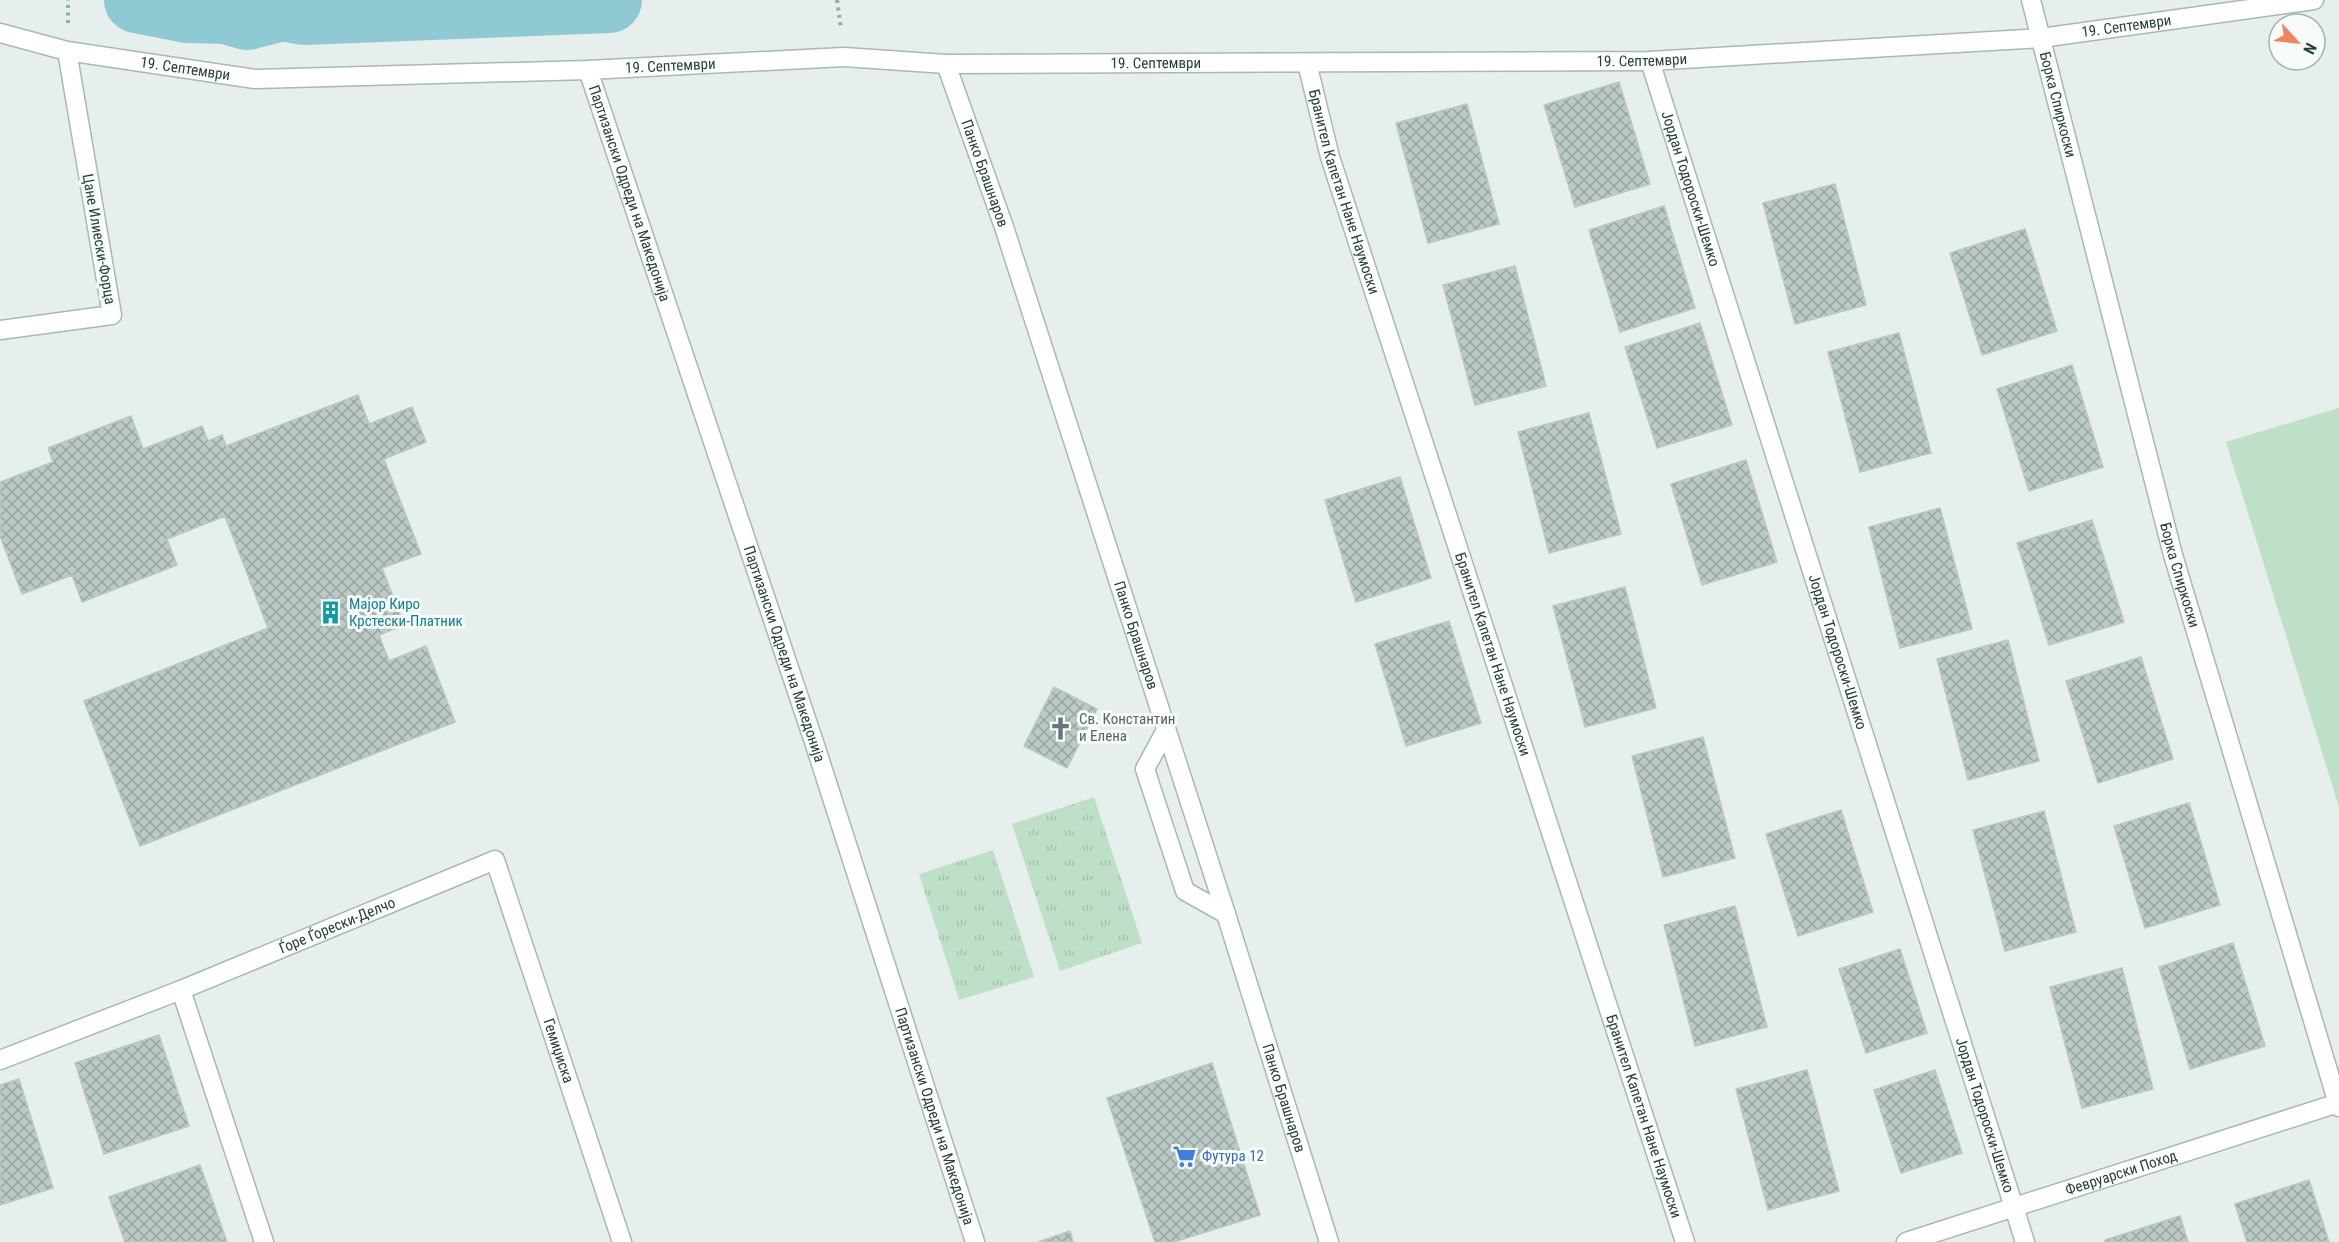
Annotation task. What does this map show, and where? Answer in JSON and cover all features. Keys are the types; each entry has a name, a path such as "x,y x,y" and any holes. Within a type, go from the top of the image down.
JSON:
{"street":[{"name":"Борка Спиркоски","path":"2031,0 2174,555 2338,1105"},
{"name":"19. Септември","path":"0,33 67,51 255,79 588,70 844,57 946,64 1650,61 2042,38 2314,0"},
{"name":"Цане Илиески-Форца","path":"0,330 112,315 67,51"},
{"name":"Јордан Тодороски-Шемко","path":"1650,61 2025,1242"},
{"name":"Бранител Капетан Нане Наумоски","path":"1307,63 1330,157 1685,1242"},
{"name":"Панко Брашнаров","path":"946,64 1004,227 1226,914 1329,1242"},
{"name":"Партизански Одреди на Македонија","path":"588,70 814,742 975,1242"},
{"path":"1166,730 1145,769 1185,891 1226,914"},
{"name":"Ѓоре Ѓорески-Делчо","path":"0,1060 181,990 495,860"},
{"name":"Гемиџиска","path":"495,860 622,1242"},
{"path":"181,990 264,1242"},
{"name":"Февруарски Поход","path":"1906,1242 2338,1105"}],"green space":[{"path":"2339,408 2339,807 2226,442"},
{"path":"1094,797 1142,943 1060,971 1012,824"},
{"path":"993,850 1034,977 959,1000 919,874"}],"building":[{"path":"1619,82 1650,184 1575,207 1544,105"},
{"path":"1467,104 1499,224 1428,243 1396,123"},
{"path":"1835,184 1866,305 1795,324 1763,203"},
{"path":"1664,206 1695,308 1620,332 1589,230"},
{"path":"2025,229 2057,331 1982,355 1950,253"},
{"path":"1515,266 1546,386 1475,405 1443,285"},
{"path":"1700,323 1732,425 1657,448 1625,347"},
{"path":"1899,333 1931,453 1860,472 1828,352"},
{"path":"2072,365 2103,467 2029,491 1997,389"},
{"name":"Мајор Киро Крстески-Платник","path":"358,395 369,424 412,407 426,442 384,459 421,554 382,568 404,625 379,635 389,661 426,646 455,722 140,846 84,701 268,628 225,516 167,539 177,565 82,602 72,575 22,594 0,536 0,482 53,462 48,448 131,416 143,449 202,426 208,441 222,435 226,446"},
{"path":"1589,413 1621,534 1549,553 1518,432"},
{"path":"1746,460 1777,562 1702,585 1671,484"},
{"path":"1400,477 1431,578 1356,602 1325,500"},
{"path":"1940,508 1972,629 1900,648 1869,527"},
{"path":"2092,520 2124,622 2049,645 2017,543"},
{"path":"1625,587 1656,708 1585,727 1553,606"},
{"path":"1449,621 1481,723 1406,746 1375,644"},
{"path":"2008,640 2039,761 1968,780 1937,659"},
{"path":"2141,657 2173,759 2098,783 2066,681"},
{"name":"Св. Константин и Елена","path":"1054,687 1097,709 1067,768 1024,746"},
{"path":"1703,737 1735,858 1663,877 1632,756"},
{"path":"2189,803 2220,905 2145,928 2114,826"},
{"path":"1841,810 1873,912 1798,936 1766,834"},
{"path":"2044,811 2076,932 2005,951 1973,830"},
{"path":"1735,906 1767,1027 1695,1046 1664,925"},
{"path":"2233,943 2265,1046 2190,1069 2159,967"},
{"path":"1900,949 1927,1033 1866,1053 1839,969"},
{"path":"2122,968 2153,1089 2082,1108 2050,987"},
{"path":"159,1035 189,1126 104,1154 75,1063"},
{"name":"Футура 12","path":"1212,1063 1260,1215 1174,1242 1155,1242 1107,1098"},
{"path":"1807,1070 1839,1191 1768,1210 1736,1089"},
{"path":"1935,1070 1962,1153 1901,1173 1874,1090"},
{"path":"19,1079 53,1188 0,1205 0,1085"},
{"path":"200,1165 227,1242 125,1242 109,1197"},
{"path":"2309,1180 2329,1242 2247,1242 2235,1204"},
{"path":"2180,1216 2188,1242 2105,1242 2105,1240"},
{"path":"1070,1231 1073,1242 1038,1242"}],"waterway":[{"path":"137,0 188,10 226,11 247,17 281,8 304,12 609,0"}],"place":[{"name":"Мајор Киро Крстески-Платник","path":"331,613"},
{"name":"Св. Константин и Елена","path":"1061,728"},
{"name":"Футура 12","path":"1184,1156"}]}
